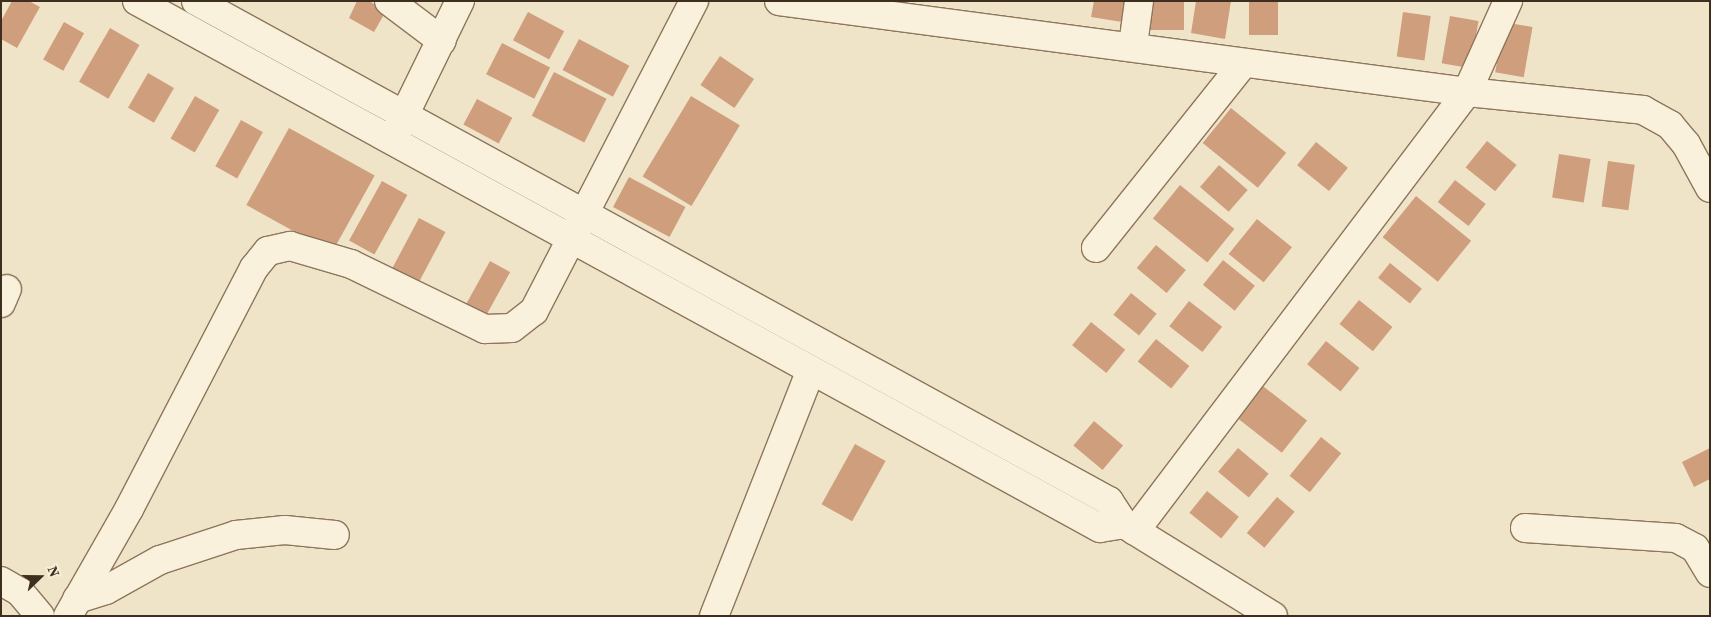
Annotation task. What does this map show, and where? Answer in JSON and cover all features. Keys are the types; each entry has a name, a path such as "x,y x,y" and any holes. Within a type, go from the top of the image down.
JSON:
{"street":[{"path":"137,1 1100,528 1130,528"},
{"path":"196,1 1109,501 1130,528 1273,616"},
{"path":"389,1 442,40"},
{"path":"391,141 460,1"},
{"path":"72,607 129,509 254,268 268,251 290,246 351,264 485,329 512,328 534,311 694,1"},
{"path":"779,1 1133,45 1243,64 1467,92 1642,110 1670,125 1686,144 1710,188"},
{"path":"1133,45 1139,1"},
{"path":"1130,528 1467,92 1508,1"},
{"path":"1096,248 1243,64"},
{"path":"714,616 811,370"},
{"path":"1525,528 1676,538 1695,548 1710,573"},
{"path":"72,607 160,560 236,534 285,530 335,535"},
{"path":"1,580 20,592 40,616"}],"building":[{"path":"12,1 29,1 40,7 17,48 1,39 1,21"},
{"path":"357,1 369,1 386,11 374,32 349,18"},
{"path":"1094,1 1125,1 1122,22 1091,17"},
{"path":"1148,1 1184,1 1184,30 1148,30"},
{"path":"1196,1 1231,1 1225,39 1191,33"},
{"path":"1249,1 1278,1 1278,35 1249,35"},
{"path":"528,12 564,31 549,60 513,40"},
{"path":"1403,12 1431,16 1424,60 1397,57"},
{"path":"1450,16 1479,21 1470,68 1442,63"},
{"path":"64,22 84,33 63,71 43,60"},
{"path":"1504,22 1533,27 1524,77 1495,72"},
{"path":"110,28 139,45 108,99 79,82"},
{"path":"579,39 629,66 613,97 563,70"},
{"path":"502,43 550,68 534,99 486,74"},
{"path":"720,56 754,79 734,108 700,85"},
{"path":"554,72 607,99 584,142 532,116"},
{"path":"148,73 174,88 154,123 128,108"},
{"path":"195,96 219,110 195,152 170,138"},
{"path":"691,96 740,125 691,206 643,177"},
{"path":"477,99 512,118 499,143 463,125"},
{"path":"1231,108 1286,153 1258,188 1203,143"},
{"path":"241,120 263,132 237,178 215,166"},
{"path":"289,128 375,176 332,252 246,205"},
{"path":"1487,141 1517,165 1495,191 1466,167"},
{"path":"1316,142 1348,168 1329,191 1297,165"},
{"path":"1559,154 1591,159 1584,202 1552,197"},
{"path":"1608,161 1635,165 1628,210 1602,207"},
{"path":"1219,165 1248,190 1229,212 1200,187"},
{"path":"629,177 686,207 670,237 613,207"},
{"path":"1455,180 1486,204 1468,226 1438,202"},
{"path":"382,181 407,195 374,255 349,240"},
{"path":"1180,185 1234,229 1207,262 1153,218"},
{"path":"1416,196 1471,241 1438,282 1383,237"},
{"path":"419,218 445,232 419,282 392,268"},
{"path":"1257,219 1292,247 1264,282 1229,254"},
{"path":"1156,245 1186,270 1167,293 1137,268"},
{"path":"1223,260 1255,286 1235,311 1203,285"},
{"path":"490,261 510,272 485,318 465,306"},
{"path":"1390,263 1422,289 1410,304 1378,278"},
{"path":"1131,293 1157,314 1139,336 1113,315"},
{"path":"1359,300 1392,327 1373,351 1339,324"},
{"path":"1189,301 1222,327 1202,352 1169,326"},
{"path":"1091,322 1125,350 1106,373 1072,345"},
{"path":"1156,339 1189,366 1171,389 1138,362"},
{"path":"1326,341 1359,368 1341,391 1307,364"},
{"path":"1259,383 1307,421 1282,453 1234,415"},
{"path":"1094,421 1123,445 1103,470 1073,446"},
{"path":"1321,437 1341,453 1310,492 1290,476"},
{"path":"855,444 886,461 852,521 822,504"},
{"path":"1238,448 1269,474 1249,497 1218,472"},
{"path":"1710,448 1710,479 1694,487 1682,462"},
{"path":"1207,491 1239,517 1221,539 1189,513"},
{"path":"1277,497 1295,512 1264,548 1247,533"}]}
